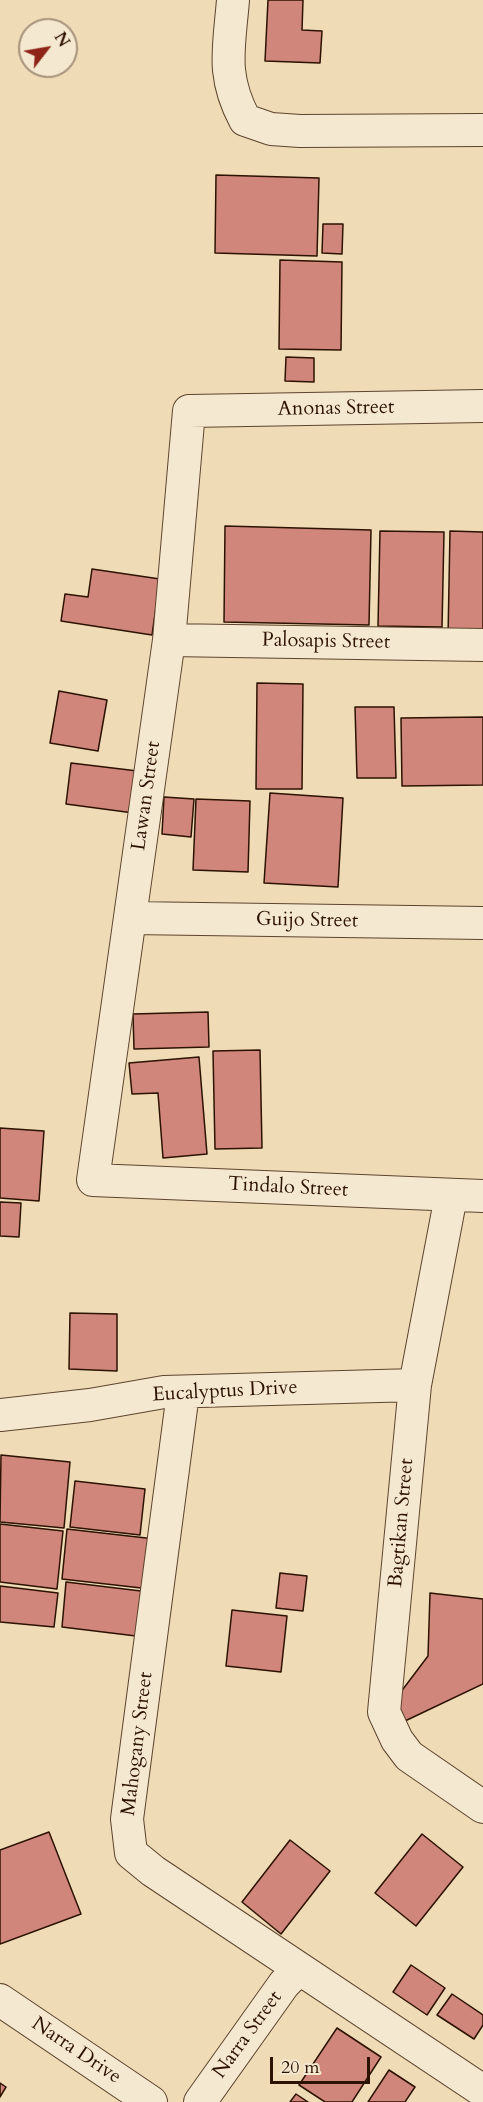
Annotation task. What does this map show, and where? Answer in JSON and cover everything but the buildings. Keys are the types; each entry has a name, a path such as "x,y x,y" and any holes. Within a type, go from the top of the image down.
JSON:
{"street":[{"path":"232,0 228,68 232,95 245,120 271,129 300,131 483,130"},
{"name":"Anonas Street","path":"189,411 483,406"},
{"name":"Lawan Street","path":"93,1180 169,640 189,411"},
{"name":"Palosapis Street","path":"169,640 483,645"},
{"name":"Guijo Street","path":"131,918 483,923"},
{"name":"Tindalo Street","path":"93,1180 483,1196"},
{"name":"Bagtikan Street","path":"451,1196 415,1385 384,1712 397,1740 409,1756 483,1807"},
{"name":"Eucalyptus Drive","path":"0,1415 90,1406 164,1392 415,1385"},
{"name":"Mahogany Street","path":"183,1393 127,1819 131,1852 153,1871 298,1970 483,2091"},
{"name":"Narra Street","path":"200,2102 284,1984 298,1970"},
{"name":"Narra Drive","path":"0,2000 151,2102"}]}
